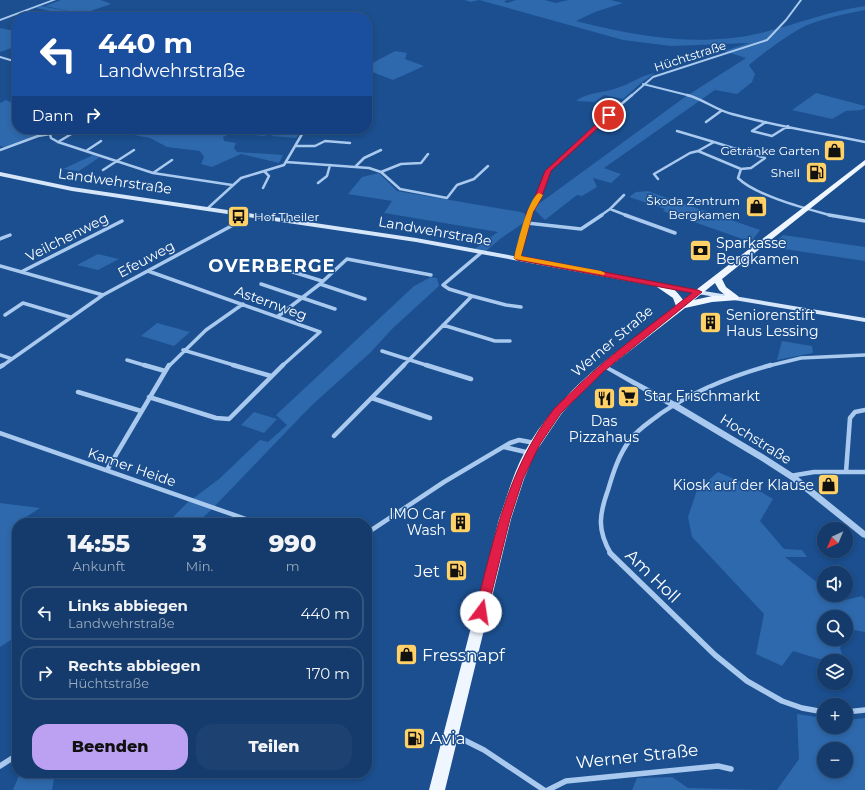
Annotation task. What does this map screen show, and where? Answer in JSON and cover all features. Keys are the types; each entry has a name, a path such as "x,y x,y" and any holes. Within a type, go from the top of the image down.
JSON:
{"main road":[{"name":"Werner Straße","path":"437,790 504,519 518,479 533,448 559,409 604,366 865,162"},
{"name":"Landwehrstraße","path":"0,174 72,189 409,238 698,292 865,320"},
{"path":"717,278 722,288 735,298"},
{"path":"660,285 680,300 681,306 712,299 735,298"}],"street":[{"path":"22,12 54,0"},
{"name":"Hüchtstraße","path":"517,258 530,212 538,199 548,171 643,84 661,73 767,40 786,20 801,0"},
{"path":"0,20 12,16"},
{"path":"0,58 12,61"},
{"path":"643,84 695,97 722,111 766,122 865,142"},
{"path":"706,122 722,111"},
{"path":"766,122 752,131 772,136 788,126"},
{"path":"677,131 765,158 750,168 741,169 698,151"},
{"path":"0,150 38,136 50,134 51,138 58,142 153,172 232,185"},
{"path":"58,142 71,134"},
{"path":"208,208 241,178 284,165 302,134"},
{"path":"295,146 315,146 325,141 350,143"},
{"path":"86,151 100,142"},
{"path":"658,179 654,174 690,153 698,151 714,142"},
{"path":"102,170 134,150"},
{"path":"356,166 361,160 374,155 381,150"},
{"path":"381,172 401,164 421,163 428,154"},
{"path":"153,172 172,160"},
{"path":"286,162 369,168 381,172 400,189 447,198 458,185 474,179 488,166"},
{"path":"318,183 327,176 330,165"},
{"path":"741,169 738,178 739,181 745,185 838,217 865,221"},
{"path":"263,188 269,176 264,171"},
{"path":"527,223 581,229 610,208 624,195"},
{"path":"610,208 675,233"},
{"name":"Veilchenweg","path":"21,272 122,221"},
{"name":"Efeuweg","path":"0,367 103,295 235,224"},
{"path":"0,239 10,235"},
{"path":"482,252 443,285 449,289 472,296 506,305 521,307"},
{"path":"277,317 321,283 347,259 431,275"},
{"path":"274,262 280,268 365,299"},
{"path":"0,266 103,295"},
{"name":"Asternweg","path":"148,271 320,332 271,376"},
{"path":"261,284 335,308"},
{"path":"334,436 472,296"},
{"path":"5,315 23,303 70,317"},
{"path":"107,470 141,410 171,362 206,330 243,304"},
{"path":"443,325 495,341 510,341"},
{"path":"149,397 216,418 229,419 271,376 183,350"},
{"path":"382,351 471,379"},
{"path":"0,355 12,359"},
{"name":"Am Holl","path":"817,710 790,704 764,693 748,684 701,642 611,555 604,543 599,520 601,508 622,453 635,435 674,405 694,392 725,378 786,361 820,356 865,356"},
{"path":"127,360 165,371"},
{"name":"Hochstraße","path":"604,366 674,405 790,476 865,535"},
{"path":"78,392 141,410"},
{"path":"372,398 430,418"},
{"path":"846,472 850,418 855,412 865,410"},
{"name":"Kamer Heide","path":"0,433 243,518"},
{"path":"372,530 444,482 503,447 519,440 533,448"},
{"path":"503,447 533,448"},
{"path":"790,476 814,472 865,472"},
{"path":"853,711 865,710"},
{"path":"452,733 484,750 544,790"},
{"path":"0,766 12,758"},
{"name":"Werner Straße","path":"548,790 566,781 718,766 731,769"}],"shaded area":[{"path":"61,0 101,0 111,4 88,12 73,12 45,6"},
{"path":"464,0 479,0 471,2"},
{"path":"479,0 509,0 504,1 507,3 516,0 545,0 556,3 568,0 611,0 623,3 595,12 576,21 634,34 692,40 732,38 766,32 848,9 865,6 865,10 835,16 812,23 799,29 769,49 749,65 755,74 752,82 737,94 715,90 604,168 621,174 611,183 593,178 597,187 582,196 577,195 545,220 533,208 685,97 746,58 724,51 749,43 671,46 623,40"},
{"path":"41,6 72,12 55,12 36,8"},
{"path":"0,28 12,29 12,48 0,52"},
{"path":"395,51 407,53 405,59 424,66 393,80 372,72 372,63"},
{"path":"655,73 623,99 604,95 595,102 576,101 590,94 612,90 644,76"},
{"path":"816,93 865,106 865,108 862,110 846,111 832,119 792,110"},
{"path":"6,100 12,103 12,134 39,134 5,147 0,146 0,103"},
{"path":"128,134 229,134 223,137 224,141 236,143 234,148 237,152 283,155 279,163 241,154 212,167 201,164 204,157 200,151 167,147 150,138"},
{"path":"246,134 269,134 264,136"},
{"path":"275,134 299,134 296,138 271,136"},
{"path":"93,155 100,157 79,171 63,169"},
{"path":"379,173 397,191 521,212 525,214 526,221 500,239 485,252 473,250 498,232 384,213 392,201 348,194 362,177"},
{"path":"648,191 760,230 751,242 663,211 665,209 629,197 636,192"},
{"path":"783,235 865,247 865,261 770,248"},
{"path":"98,254 119,259 98,270 77,265"},
{"path":"431,277 437,278 439,286 392,329 371,352 312,405 202,518 172,518 187,503 219,479 260,440 268,442 287,425 276,415 414,286"},
{"path":"157,323 190,332 174,346 141,336"},
{"path":"782,341 812,346 813,353 777,360"},
{"path":"254,412 277,419 264,433 241,425"},
{"path":"718,472 753,487 773,499 760,521 784,549 802,550 807,557 785,557 817,582 817,602 853,602 853,598 862,596 865,599 865,632 853,630 853,610 817,610 817,646 841,646 840,648 842,654 817,654 817,658 793,651 782,666 756,654 764,614 692,537 688,517 697,490"},
{"path":"0,503 40,508 25,518 12,518 12,639 0,647"},
{"path":"797,714 817,717 817,734 853,734 853,719 865,718 865,790 777,790 799,759"},
{"path":"672,777 688,788 767,790 632,790 637,778"},
{"path":"18,778 54,778 52,790 13,790"}],"slow traffic":[{"path":"539,195 531,209 517,258 601,273"}],"place":[{"name":"Getränke Garten","path":"835,150"},
{"name":"Shell","path":"816,172"},
{"name":"Škoda Zentrum Bergkamen","path":"756,207"},
{"name":"Hof Theiler","path":"238,216"},
{"name":"Sparkasse Bergkamen","path":"701,251"},
{"name":"Seniorenstift Haus Lessing","path":"711,323"},
{"name":"Star Frischmarkt","path":"628,396"},
{"name":"Das Pizzahaus","path":"604,399"},
{"name":"Kiosk auf der Klause","path":"829,485"},
{"name":"IMO Car Wash","path":"461,522"},
{"name":"Jet","path":"456,571"},
{"name":"Fressnapf","path":"407,655"},
{"name":"Avia","path":"415,738"}],"district":[{"name":"OVERBERGE","path":"272,266"}],"route":[{"path":"481,612 504,519 518,479 536,443 558,411 601,369 698,292 517,258 531,209 538,199 548,171 609,115"}]}
